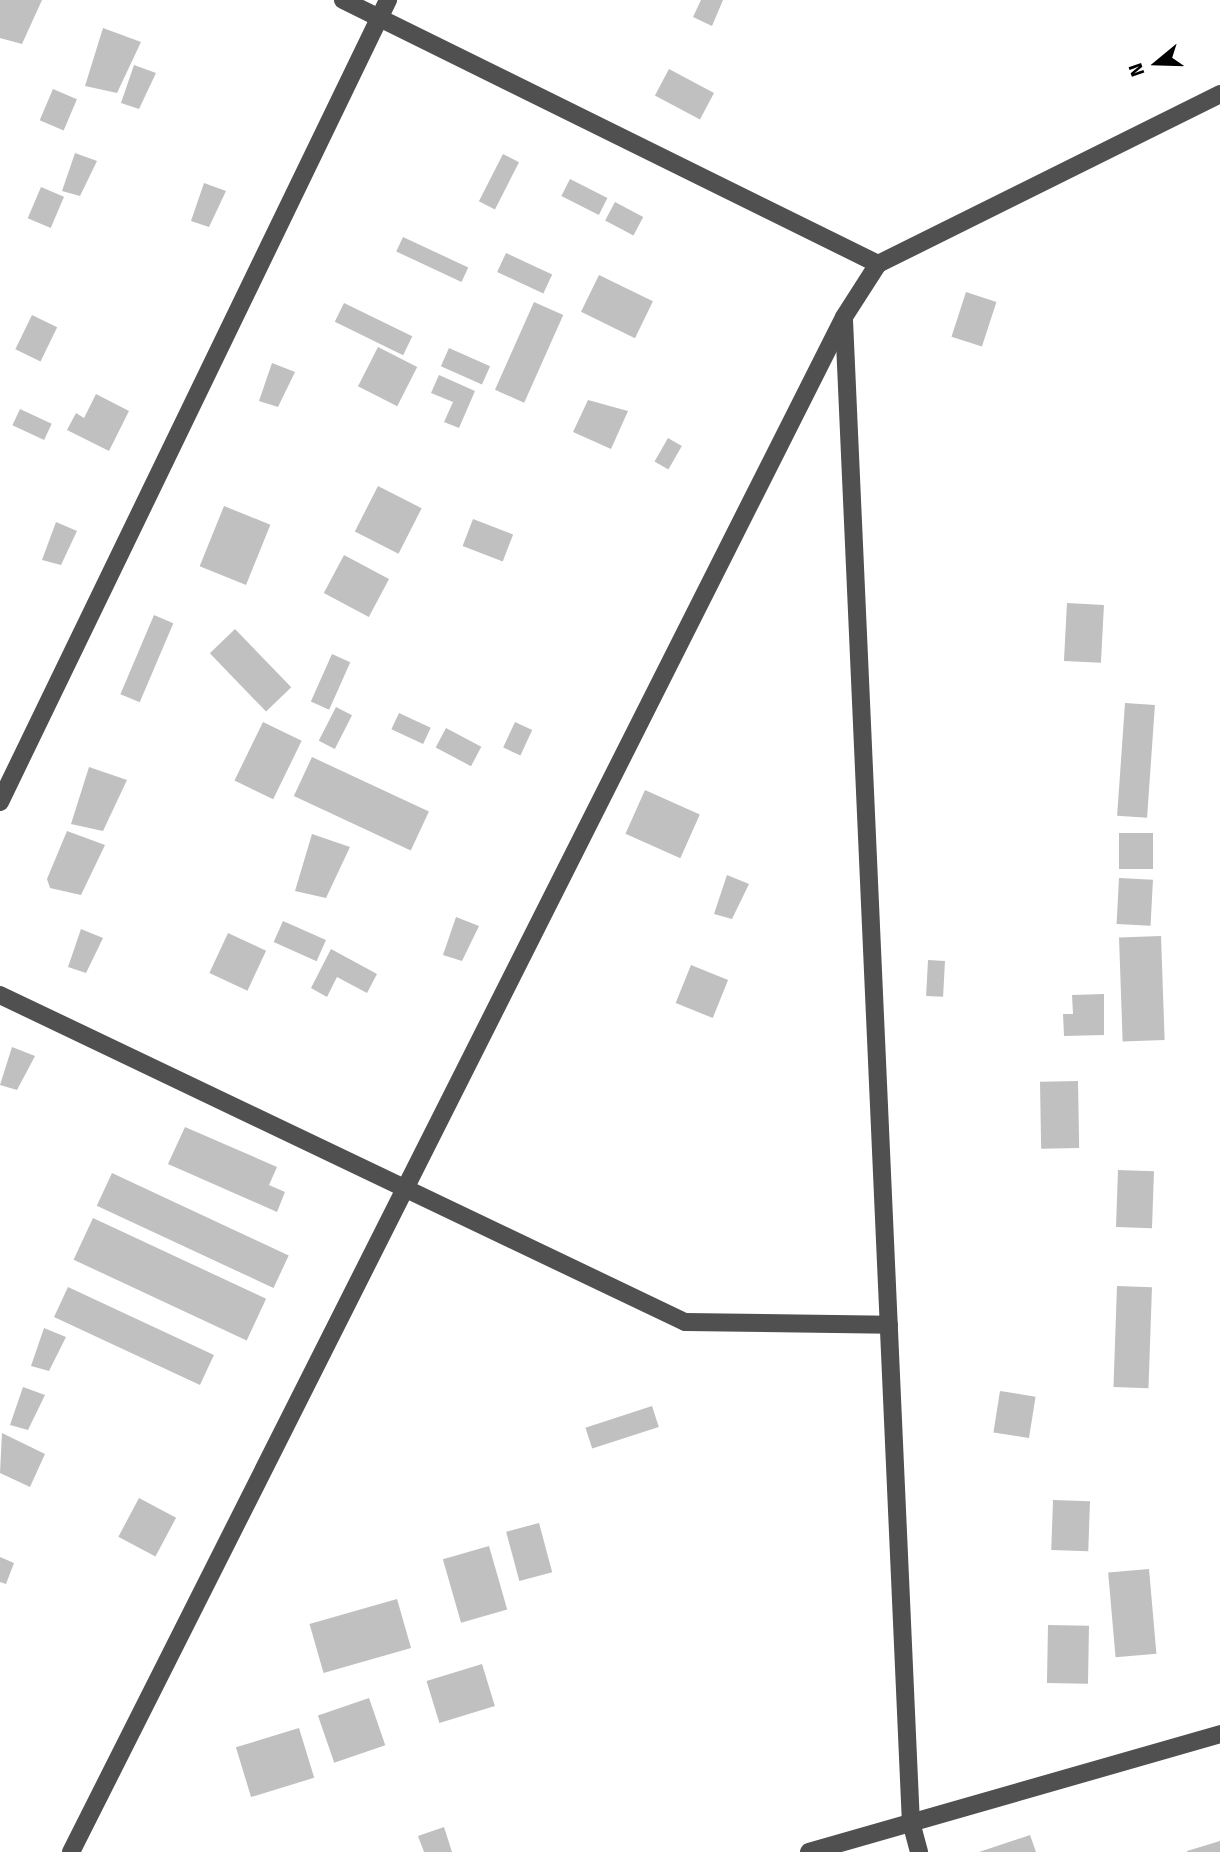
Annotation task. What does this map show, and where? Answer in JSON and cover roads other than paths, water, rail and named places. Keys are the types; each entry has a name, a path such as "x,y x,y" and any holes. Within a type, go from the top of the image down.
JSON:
{"street":[{"path":"343,0 384,8 878,264"},
{"path":"0,802 384,8"},
{"path":"71,1852 844,317 878,264 1220,94"},
{"path":"844,317 911,1822 919,1852"},
{"path":"0,995 407,1185 685,1322 889,1325"},
{"path":"809,1852 1220,1734"}]}
